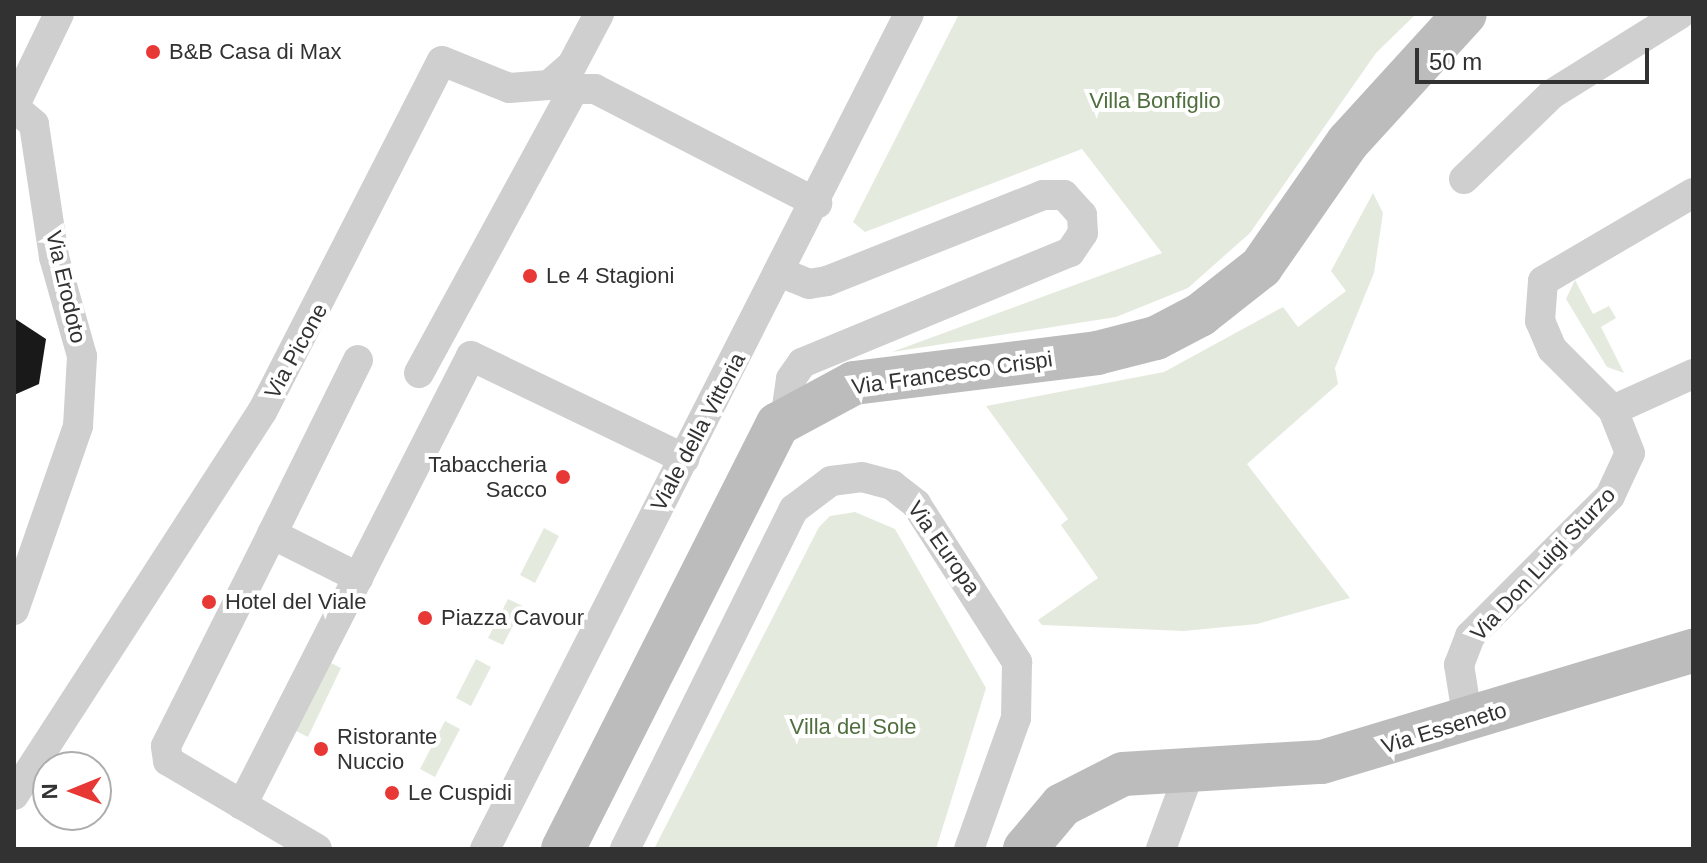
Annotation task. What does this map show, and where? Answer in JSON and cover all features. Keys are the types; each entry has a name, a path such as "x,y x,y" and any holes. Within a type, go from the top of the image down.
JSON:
{"main road":[{"name":"Via Francesco Crispi","path":"563,849 762,445 785,420 854,383 1097,353 1156,338 1200,315 1261,267 1348,142 1465,14"},
{"name":"Via Esseneto","path":"1025,849 1062,805 1100,782 1146,771 1189,773 1322,762 1468,721 1693,651"}],"street":[{"path":"14,107 59,14"},
{"name":"Via Picone","path":"14,795 262,412 442,61 509,88 549,85 572,65 599,14"},
{"name":"Viale della Vittoria","path":"485,849 782,273 909,14"},
{"path":"1464,179 1552,94 1680,14"},
{"path":"419,373 574,89 595,89 817,203"},
{"name":"Via Erodoto","path":"14,107 37,136 54,257 82,356 78,426 14,610"},
{"name":"Via Don Luigi Sturzo","path":"1468,721 1459,665 1470,636 1624,477 1628,434 1613,410 1552,349 1540,321 1543,281 1693,193"},
{"path":"782,273 809,284 827,281 1043,195 1064,195 1082,215 1083,233 1070,252 802,363 791,379 785,420"},
{"path":"242,805 471,356 685,459"},
{"path":"317,849 168,761 166,746 358,360"},
{"path":"1613,410 1693,374"},
{"name":"Via Europa","path":"625,849 794,509 831,481 862,477 892,485 916,504 1017,662 1016,718 969,849"},
{"path":"272,534 359,578"},
{"path":"1161,849 1189,773"}],"green space":[{"name":"Villa Bonfiglio","path":"959,14 1416,14 1376,53 1250,233 1188,288 1116,317 892,352 1162,253 1082,149 865,232 853,222"},
{"path":"1373,193 1383,213 1374,273 1335,368 1338,384 1247,464 1350,598 1257,624 1184,631 1042,625 1038,620 1098,578 1061,525 1068,519 986,406 1164,372 1283,307 1298,327 1346,291 1331,271"},
{"path":"1575,280 1593,314 1609,306 1616,318 1601,327 1624,373 1607,367 1566,299"},
{"name":"Villa del Sole","path":"855,512 895,529 986,688 936,849 654,849 819,527 830,516"},
{"path":"544,528 559,536 535,583 520,575"},
{"path":"508,599 523,606 503,645 488,638"},
{"path":"476,659 491,667 471,706 456,698"},
{"path":"329,662 341,668 308,737 296,731"},
{"path":"445,721 460,729 435,777 420,769"}],"building":[{"path":"14,318 46,339 39,384 14,395"}],"place":[{"name":"B&B Casa di Max","path":"153,52"},
{"name":"Le 4 Stagioni","path":"530,276"},
{"name":"Tabaccheria Sacco","path":"563,477"},
{"name":"Hotel del Viale","path":"209,602"},
{"name":"Piazza Cavour","path":"425,618"},
{"name":"Ristorante Nuccio","path":"321,749"},
{"name":"Le Cuspidi","path":"392,793"}]}
